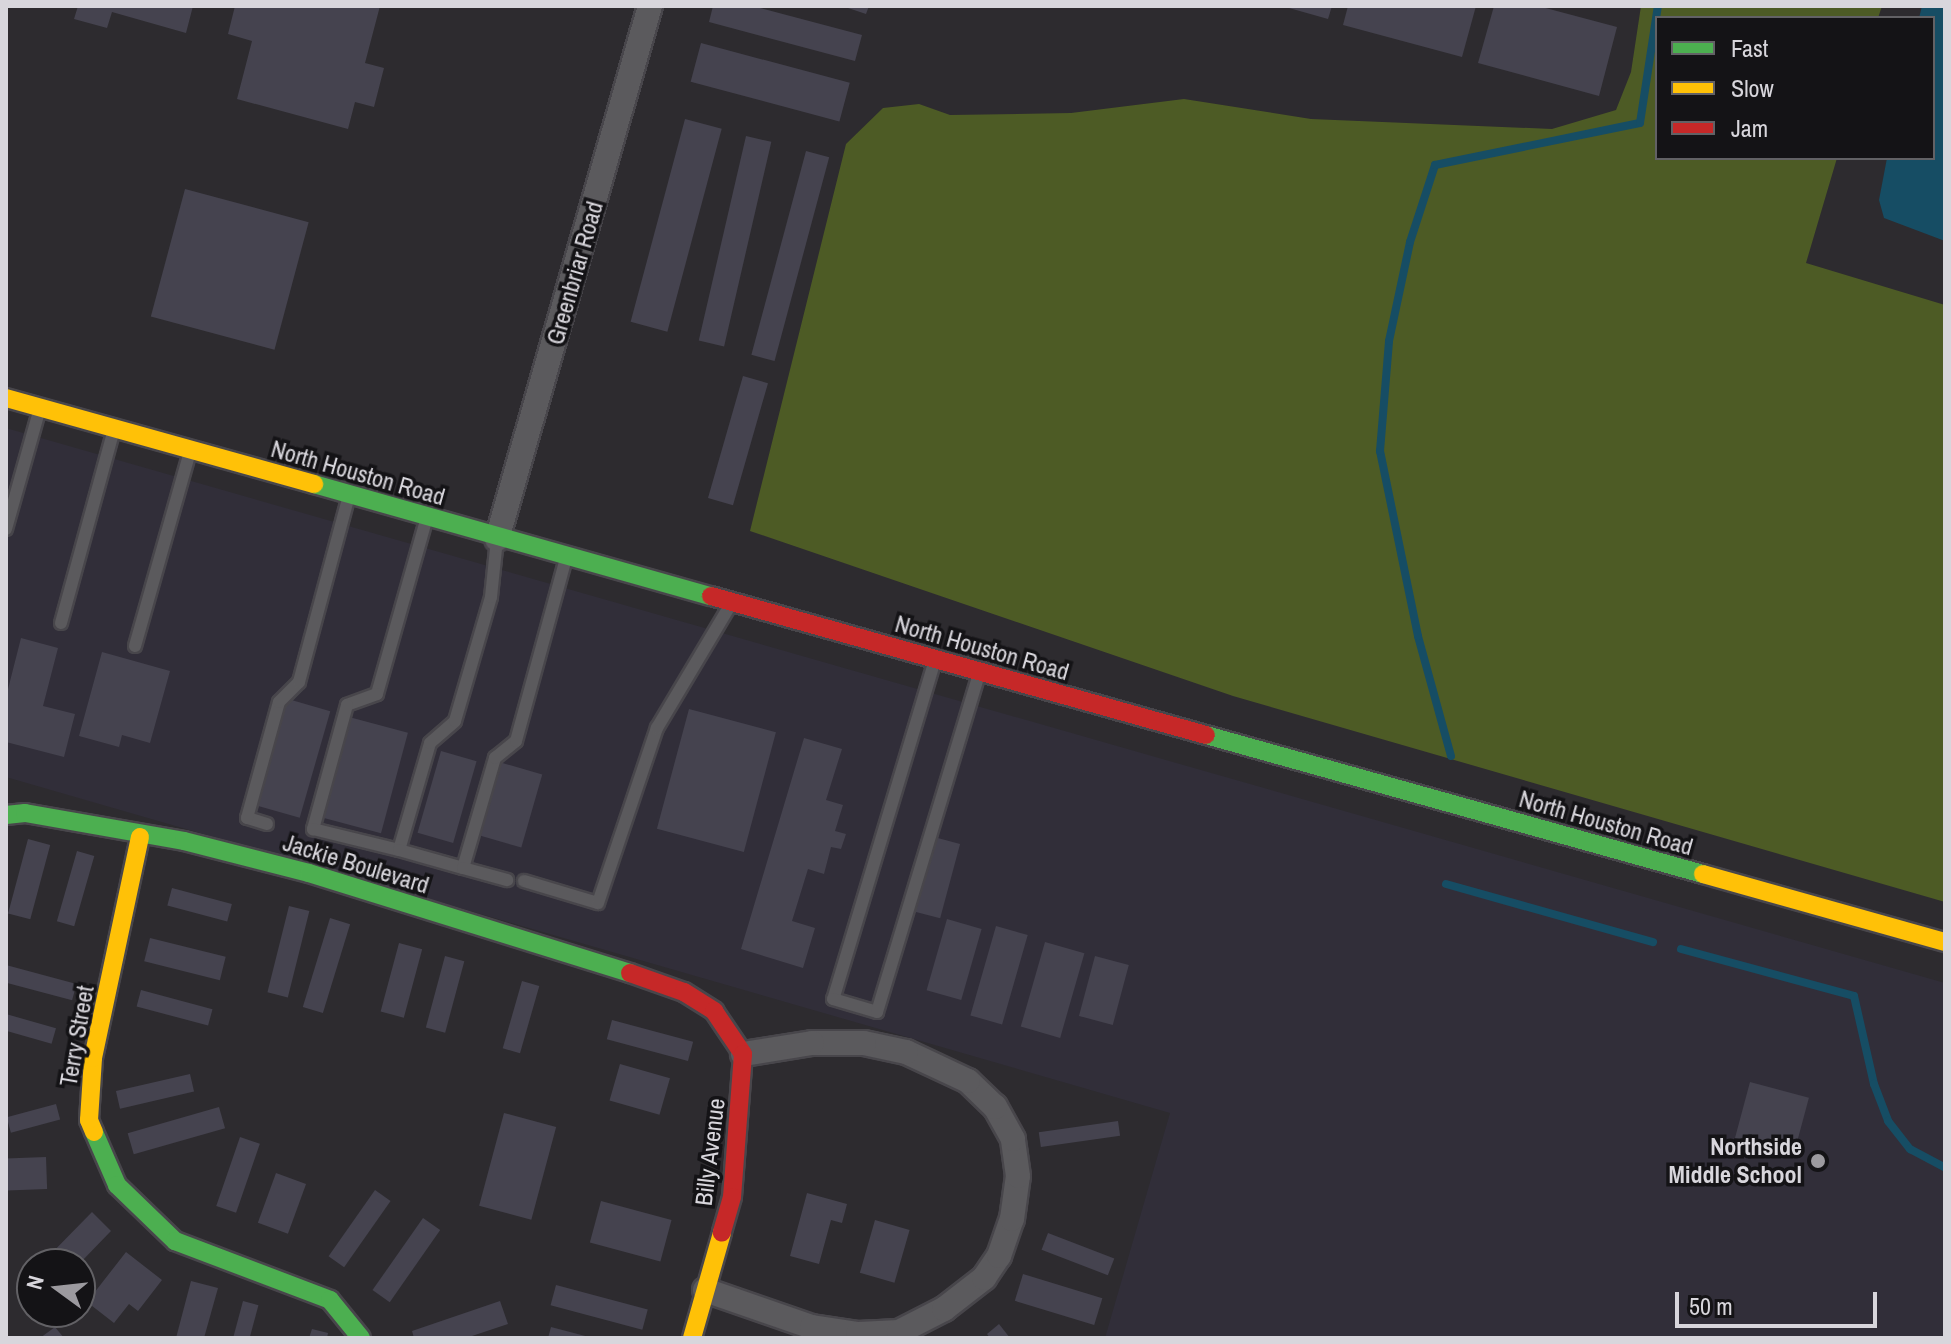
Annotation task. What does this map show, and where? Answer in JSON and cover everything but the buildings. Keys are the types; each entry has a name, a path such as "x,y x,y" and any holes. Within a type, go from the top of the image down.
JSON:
{"street":[{"name":"Greenbriar Road","path":"497,539 650,6"},
{"name":"North Houston Road","path":"6,398 497,539 1945,942"},
{"name":"Jackie Boulevard","path":"6,815 25,813 140,837 184,841 309,873 684,992 714,1011 743,1054"},
{"name":"Terry Street","path":"140,837 93,1058 89,1120 117,1185 175,1241 330,1300 361,1338"},
{"path":"705,1290 812,1327 858,1334 899,1332 944,1309 984,1278 999,1256 1012,1219 1018,1176 1013,1139 995,1107 968,1081 906,1052 864,1043 812,1043 743,1054"},
{"name":"Billy Avenue","path":"692,1338 732,1197 743,1054"}],"lane":[{"path":"6,529 12,482 40,408"},
{"path":"61,623 114,429"},
{"path":"135,646 190,451"},
{"path":"267,824 247,818 279,702 299,682 349,496"},
{"path":"427,517 377,694 347,705 313,829 507,880"},
{"path":"399,850 430,743 455,721 491,597 497,539"},
{"path":"463,868 495,758 516,741 566,558"},
{"path":"524,881 598,903 657,728 731,604"},
{"path":"935,660 833,999 877,1012 980,673"}],"shaded area":[{"path":"6,428 1945,983 1945,1338 1105,1338 1170,1113 6,777"}],"green space":[{"path":"1641,6 1882,6 1879,16 1655,16 1655,160 1836,160 1806,263 1945,305 1945,902 1233,696 750,531 846,144 883,108 919,104 950,115 1071,113 1184,99 1311,119 1552,129 1616,110 1631,72"}],"water":[{"path":"1922,6 1945,6 1945,241 1884,218 1879,200 1887,160 1935,160 1935,16 1920,16"}],"waterway":[{"path":"1656,16 1658,6"},
{"path":"1451,756 1418,636 1380,451 1389,341 1410,242 1435,165 1640,123 1655,26"},
{"path":"1446,884 1653,942"},
{"path":"1681,949 1854,996 1874,1084 1888,1121 1910,1149 1945,1168"}],"traffic: fast":[{"path":"314,484 711,596"},
{"path":"1206,735 1703,874"},
{"path":"6,815 25,813 184,841 309,873 630,973"},
{"path":"94,1132 117,1185 175,1241 330,1300 361,1338"}],"traffic: slow":[{"path":"6,398 314,484"},
{"path":"94,1132 89,1120 93,1058 140,837"},
{"path":"1703,874 1945,942"},
{"path":"692,1338 722,1233"}],"traffic: jam":[{"path":"711,596 1206,735"},
{"path":"630,973 684,992 714,1011 743,1054 732,1197 722,1233"}],"place":[{"name":"Northside Middle School","path":"1818,1161"}]}
